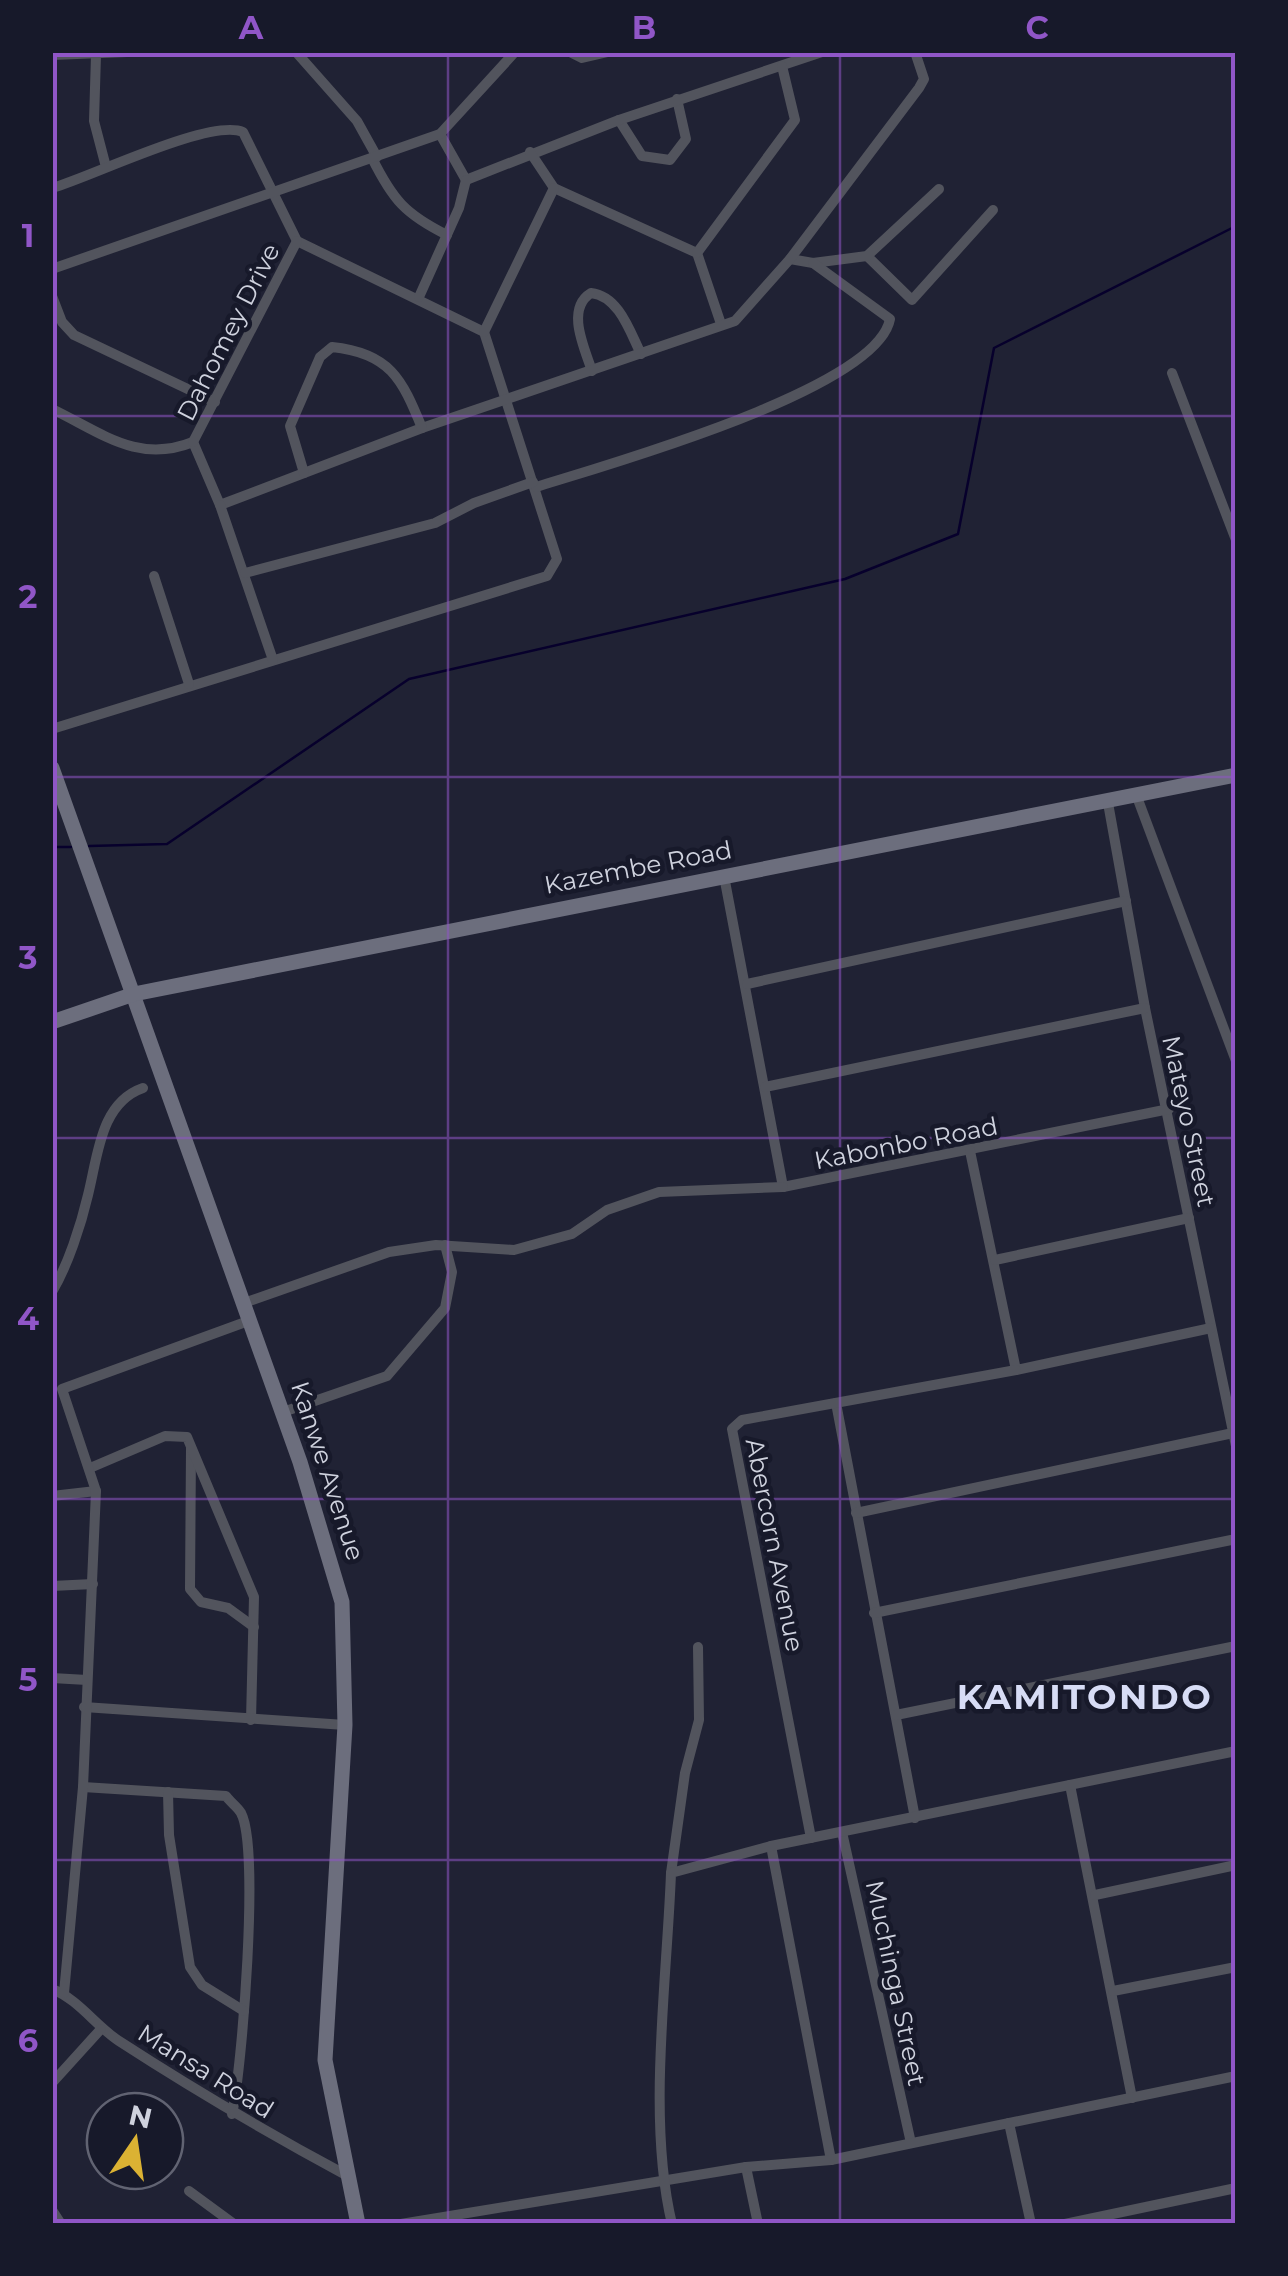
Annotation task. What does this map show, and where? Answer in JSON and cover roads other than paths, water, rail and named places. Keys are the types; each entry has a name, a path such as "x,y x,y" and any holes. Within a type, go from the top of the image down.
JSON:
{"main road":[{"name":"Kanwe Avenue","path":"52,768 283,1412 342,1602 344,1725 325,2042 346,2176 358,2224"},
{"name":"Kazembe Road","path":"52,1022 134,994 1236,775"}],"street":[{"path":"52,54 127,52"},
{"path":"296,52 357,121 391,197 406,211 447,235"},
{"path":"52,269 440,134 515,52"},
{"path":"570,52 582,58 608,52"},
{"path":"419,297 466,180 530,152 677,99 822,52"},
{"path":"220,506 422,428 641,354 746,313 919,88 924,80 915,52"},
{"path":"96,55 94,121 106,167"},
{"path":"697,253 796,120 782,66"},
{"path":"619,120 642,156 670,160 686,139 677,99"},
{"path":"52,188 106,167 236,129 243,132 298,240 484,332 554,541 556,559 552,574 52,729"},
{"path":"440,134 466,180"},
{"path":"530,152 554,188 697,253 721,324"},
{"path":"484,332 554,188"},
{"path":"790,259 813,263 868,256 939,189"},
{"path":"868,256 906,299 915,299 993,210"},
{"name":"Dahomey Drive","path":"193,442 298,240"},
{"path":"245,573 435,523 534,484 752,418 859,356 887,332 890,319 813,263"},
{"path":"592,371 578,320 580,306 592,294 600,294 619,310 641,354"},
{"path":"52,296 62,322 74,335 214,402"},
{"path":"304,473 290,426 320,358 332,348 352,349 395,370 422,428"},
{"path":"1172,373 1236,540"},
{"path":"52,409 141,451 174,450 193,442 245,573 272,660"},
{"path":"154,576 190,684"},
{"path":"1137,797 1236,1061"},
{"name":"Mateyo Street","path":"1108,803 1145,1008 1236,1446"},
{"name":"Kabonbo Road","path":"724,876 784,1187 1169,1110"},
{"path":"747,984 1126,901"},
{"path":"765,1087 1145,1008"},
{"path":"52,1292 88,1197 109,1117 122,1099 144,1088"},
{"path":"970,1151 1016,1370"},
{"path":"244,1303 379,1255 445,1245 514,1250 582,1230 607,1210 659,1192 784,1187"},
{"path":"995,1260 1188,1218"},
{"path":"283,1412 386,1376 407,1347 430,1330 444,1308 452,1272 445,1245"},
{"path":"58,1991 83,1788 96,1491 57,1390 251,1320"},
{"name":"Abercorn Avenue","path":"811,1838 732,1436 742,1420 1016,1370 1212,1328"},
{"path":"836,1403 915,1818"},
{"path":"856,1513 1233,1434"},
{"path":"90,1468 165,1436 187,1437 251,1588 251,1720"},
{"path":"191,1444 190,1589 201,1602 228,1608 254,1628"},
{"path":"52,1496 96,1491"},
{"path":"874,1613 1236,1539"},
{"path":"52,1586 93,1584"},
{"path":"896,1715 1236,1646"},
{"path":"672,2224 662,2183 671,1873 685,1773 699,1720 698,1647"},
{"path":"52,1678 87,1680"},
{"path":"84,1707 344,1725"},
{"path":"671,1873 771,1846 1236,1750"},
{"path":"1070,1785 1095,1894 1132,2098"},
{"path":"83,1788 226,1796 241,1813 247,1855 244,2011 241,2072 232,2114"},
{"path":"168,1792 169,1835 190,1967 202,1984 244,2011"},
{"name":"Muchinga Street","path":"842,1832 910,2143"},
{"path":"771,1846 830,2160"},
{"path":"1095,1894 1236,1865"},
{"path":"1113,1992 1236,1967"},
{"name":"Mansa Road","path":"58,1991 101,2028 232,2114 346,2176"},
{"path":"52,2083 101,2028"},
{"path":"401,2224 746,2167 830,2160 1236,2076"},
{"path":"1009,2123 1031,2224"},
{"path":"746,2167 758,2224"},
{"path":"1065,2224 1236,2188"},
{"path":"189,2191 234,2224"},
{"path":"52,2210 62,2224"}],"waterway":[{"path":"89,846 167,844 409,679 845,579 958,534 994,348 1236,226"},
{"path":"52,847 71,847"}],"district":[{"name":"KAMITONDO","path":"1085,1697"}]}
